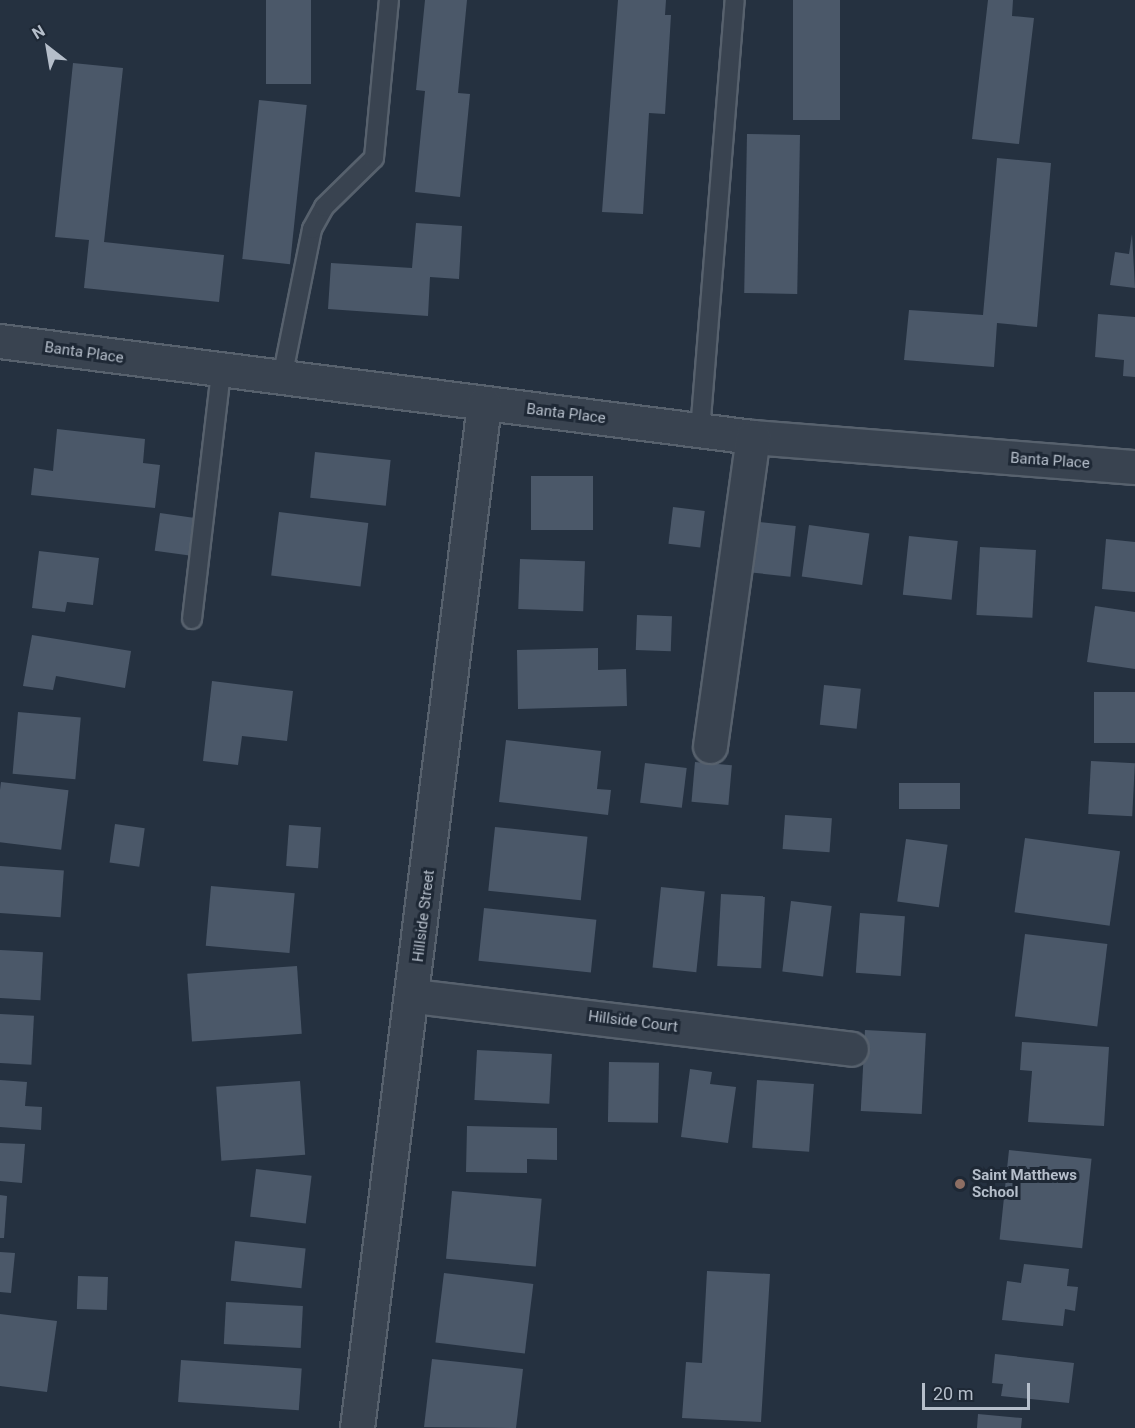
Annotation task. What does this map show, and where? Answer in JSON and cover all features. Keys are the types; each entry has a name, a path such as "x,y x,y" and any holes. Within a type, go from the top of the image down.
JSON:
{"street":[{"name":"Banta Place","path":"0,341 221,372 753,437 1135,467"},
{"name":"Hillside Street","path":"357,1428 415,996 484,404"},
{"path":"710,746 753,437"},
{"name":"Hillside Court","path":"415,996 850,1049"}],"lane":[{"path":"282,378 312,229 324,207 374,158 389,0"},
{"path":"700,431 735,0"},
{"path":"192,619 221,372"}],"building":[{"path":"266,0 311,0 311,84 266,84"},
{"path":"425,0 467,0 458,93 470,94 460,197 415,192 425,91 416,90"},
{"path":"618,0 666,0 665,15 671,15 665,114 649,113 643,214 602,212"},
{"path":"793,0 840,0 840,120 793,120"},
{"path":"988,0 1013,0 1012,16 1034,18 1019,144 972,139"},
{"path":"73,63 123,68 104,242 224,255 219,302 84,288 89,240 55,237"},
{"path":"259,100 307,105 290,264 242,259"},
{"path":"747,134 800,135 797,294 744,293"},
{"path":"997,158 1051,163 1037,327 997,323 994,367 904,360 909,310 983,315"},
{"path":"416,223 462,226 459,279 430,277 428,316 328,309 331,263 412,268"},
{"path":"1132,234 1135,288 1110,285 1115,252 1129,254"},
{"path":"1098,314 1135,317 1135,377 1123,376 1124,360 1095,357"},
{"path":"57,429 145,439 143,463 160,465 155,508 31,495 34,468 53,471"},
{"path":"315,452 391,460 386,506 310,498"},
{"path":"531,476 593,476 593,530 531,530"},
{"path":"673,507 705,511 700,548 668,544"},
{"path":"279,512 368,523 361,586 271,576"},
{"path":"160,513 197,518 191,556 155,551"},
{"path":"749,521 796,526 790,577 744,572"},
{"path":"809,525 869,533 862,585 802,576"},
{"path":"909,536 958,541 952,600 903,595"},
{"path":"1106,539 1135,542 1135,592 1102,589"},
{"path":"980,547 1036,550 1032,618 976,615"},
{"path":"39,551 99,558 93,605 67,602 65,612 32,608"},
{"path":"520,559 585,561 583,611 518,609"},
{"path":"1095,606 1135,612 1135,669 1087,662"},
{"path":"637,615 672,616 671,651 636,650"},
{"path":"32,635 131,651 125,688 56,676 53,690 23,686"},
{"path":"598,648 598,670 626,669 627,706 518,709 517,650"},
{"path":"212,681 293,691 287,741 242,736 238,765 203,761"},
{"path":"824,685 861,689 857,729 820,725"},
{"path":"1094,692 1135,692 1135,743 1094,743"},
{"path":"18,712 81,717 75,779 13,774"},
{"path":"506,740 601,751 597,789 611,790 608,815 499,802"},
{"path":"1091,761 1135,763 1132,816 1088,814"},
{"path":"695,762 732,765 728,805 692,802"},
{"path":"645,763 687,768 682,808 640,803"},
{"path":"1,782 68,790 61,850 0,842"},
{"path":"899,783 960,783 960,809 899,809"},
{"path":"785,815 832,818 830,852 783,849"},
{"path":"115,824 145,828 139,867 110,863"},
{"path":"289,825 321,827 318,868 286,866"},
{"path":"495,827 587,837 581,900 488,891"},
{"path":"1025,838 1120,851 1110,926 1015,912"},
{"path":"906,839 948,845 939,907 897,901"},
{"path":"0,866 64,870 61,917 0,913"},
{"path":"211,886 295,893 289,953 206,946"},
{"path":"661,887 705,892 696,972 653,968"},
{"path":"721,894 765,896 761,968 717,966"},
{"path":"791,901 832,906 823,976 782,971"},
{"path":"484,908 596,920 591,973 478,961"},
{"path":"860,913 905,916 901,976 856,973"},
{"path":"1025,934 1107,944 1097,1026 1015,1016"},
{"path":"0,950 43,952 40,1000 0,998"},
{"path":"297,966 302,1034 192,1042 187,974"},
{"path":"0,1014 34,1016 31,1065 0,1063"},
{"path":"865,1030 926,1033 922,1114 861,1111"},
{"path":"1022,1042 1109,1047 1104,1126 1028,1122 1032,1071 1020,1070"},
{"path":"477,1050 552,1054 549,1104 474,1100"},
{"path":"609,1062 659,1063 658,1123 608,1122"},
{"path":"690,1069 712,1072 710,1084 736,1087 728,1143 681,1137"},
{"path":"0,1080 27,1082 25,1106 42,1107 41,1130 0,1127"},
{"path":"757,1080 814,1084 809,1152 752,1148"},
{"path":"300,1081 305,1155 221,1161 216,1087"},
{"path":"467,1126 557,1128 557,1160 527,1159 527,1173 466,1172"},
{"path":"0,1143 25,1144 22,1183 0,1181"},
{"path":"1009,1150 1092,1159 1082,1248 1000,1240"},
{"path":"256,1169 312,1176 306,1223 250,1217"},
{"path":"452,1191 542,1199 536,1267 446,1259"},
{"path":"0,1195 7,1196 4,1238 0,1238"},
{"path":"235,1241 306,1248 301,1288 231,1281"},
{"path":"0,1252 15,1253 11,1293 0,1292"},
{"path":"1024,1264 1069,1269 1067,1286 1078,1287 1075,1311 1065,1309 1063,1326 1002,1320 1007,1281 1021,1283"},
{"path":"707,1271 770,1274 761,1422 682,1418 686,1362 702,1363"},
{"path":"444,1273 533,1284 525,1353 435,1342"},
{"path":"78,1276 108,1277 107,1310 77,1309"},
{"path":"226,1302 303,1306 301,1348 224,1344"},
{"path":"0,1314 57,1321 47,1392 0,1386"},
{"path":"995,1354 1074,1363 1069,1403 1001,1396 1003,1384 992,1383"},
{"path":"432,1359 523,1369 516,1428 424,1427"},
{"path":"181,1360 302,1368 299,1410 178,1402"},
{"path":"978,1414 1022,1418 1021,1428 977,1428"}],"place":[{"name":"Saint Matthews School","path":"960,1184"}]}
